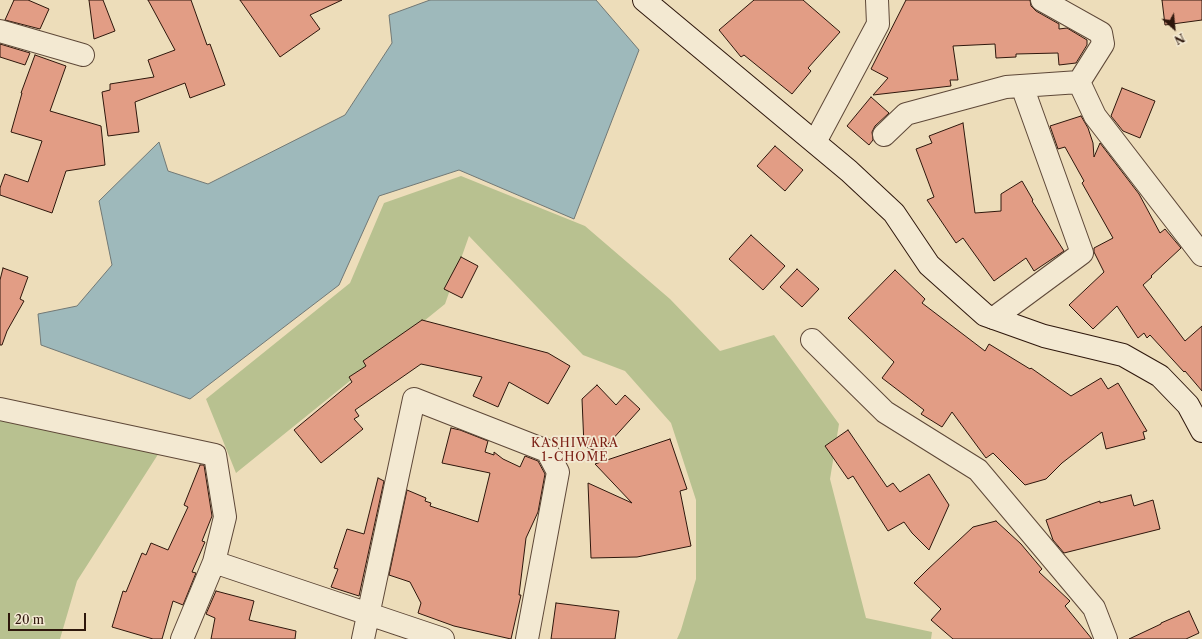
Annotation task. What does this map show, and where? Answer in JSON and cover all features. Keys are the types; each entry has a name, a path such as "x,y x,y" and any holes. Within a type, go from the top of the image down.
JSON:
{"street":[{"path":"644,0 849,171 894,213 930,265 985,315 1044,336 1123,355 1160,376 1188,406 1202,431"},
{"path":"815,142 878,24 878,0"},
{"path":"1042,0 1101,33 1103,44 1079,82"},
{"path":"0,31 83,55"},
{"path":"884,135 906,114 1006,88 1079,82"},
{"path":"1079,82 1095,116 1202,255"},
{"path":"994,318 1082,253 1022,86"},
{"path":"812,340 885,412 978,470 1094,608 1106,639"},
{"path":"362,639 414,399 547,452 558,472 527,639"},
{"path":"0,409 215,456 225,517 214,562 182,639"},
{"path":"214,562 443,639"}],"green space":[{"path":"461,176 585,226 670,299 720,351 774,335 839,424 830,479 866,618 932,632 931,639 677,639 696,579 696,500 671,423 625,371 583,355 469,236 445,304 236,473 206,399 350,283 384,203"},
{"path":"0,412 164,445 77,581 60,639 0,639"}],"water":[{"path":"430,0 596,0 639,50 574,219 459,170 379,196 339,285 190,399 41,345 38,314 77,306 112,265 99,201 159,142 168,171 208,184 345,115 392,43 389,15"}],"building":[{"path":"14,0 28,0 49,9 40,29 5,20"},
{"path":"89,0 103,0 115,31 94,39"},
{"path":"148,0 191,0 207,45 210,44 225,85 190,98 185,83 135,102 139,132 108,136 102,92 110,90 110,84 154,77 148,60 175,50"},
{"path":"240,0 342,0 310,15 320,29 280,57"},
{"path":"754,0 803,0 840,32 808,68 811,71 792,94 744,55 741,57 719,30"},
{"path":"906,0 1030,0 1031,6 1036,11 1059,24 1059,29 1067,28 1087,40 1087,45 1076,63 1059,65 1058,53 1016,54 1016,57 996,58 995,44 953,46 958,80 950,80 951,86 873,95 888,78 871,69"},
{"path":"1162,0 1202,0 1202,20 1165,25"},
{"path":"0,44 30,53 25,65 0,57"},
{"path":"35,55 66,66 50,111 101,126 105,165 66,171 52,213 0,195 0,188 5,174 28,182 42,141 11,132 21,93"},
{"path":"1122,88 1155,101 1140,138 1123,131 1111,116"},
{"path":"871,97 889,113 875,126 872,132 873,140 869,145 847,126"},
{"path":"1081,116 1088,128 1093,143 1094,157 1100,143 1139,194 1160,233 1165,229 1181,248 1143,285 1185,341 1202,326 1202,391 1150,335 1147,338 1144,333 1138,338 1117,306 1093,329 1069,305 1104,272 1094,252 1094,248 1113,238 1082,183 1084,181 1065,147 1058,149 1050,126"},
{"path":"963,123 975,213 1001,211 1001,194 1022,181 1033,200 1032,201 1064,251 1034,271 1026,258 994,281 963,238 956,243 927,200 934,197 916,149 932,143 929,136"},
{"path":"775,146 803,170 785,191 757,166"},
{"path":"751,235 785,266 763,290 729,259"},
{"path":"461,257 478,266 462,298 444,289"},
{"path":"3,268 28,277 20,299 24,301 7,331 2,345 0,345 0,280"},
{"path":"797,269 819,289 802,307 780,287"},
{"path":"895,270 925,299 922,303 985,351 989,344 1030,369 1031,368 1071,396 1101,378 1108,389 1118,383 1147,431 1143,432 1145,439 1106,449 1102,432 1062,463 1046,479 1025,485 993,453 986,458 952,412 942,427 921,414 924,410 882,378 894,362 848,318"},
{"path":"422,320 548,353 570,366 548,404 509,382 498,407 473,396 482,377 421,364 355,410 359,416 354,419 363,429 321,463 294,430 352,382 349,377 366,366 363,361"},
{"path":"597,385 616,405 625,395 640,409 600,453 584,446 582,399"},
{"path":"451,428 488,441 485,452 494,455 494,452 503,459 520,467 525,456 538,461 545,474 538,512 526,538 519,595 521,595 511,639 454,626 418,613 421,603 410,582 389,575 407,490 426,498 425,501 431,503 430,506 478,522 490,473 442,463"},
{"path":"848,430 887,487 893,483 900,492 929,474 949,505 929,550 912,533 904,522 888,531 853,476 848,479 825,446"},
{"path":"670,439 687,489 680,491 691,546 637,557 591,558 588,483 632,503 595,464"},
{"path":"200,465 204,465 212,516 202,541 205,542 192,572 196,573 183,605 173,601 162,639 153,639 112,627 123,591 126,592 142,553 146,555 151,543 168,550 188,507 184,505"},
{"path":"378,478 384,481 359,596 331,587 338,569 334,568 347,529 364,534"},
{"path":"1131,495 1134,506 1153,500 1160,529 1064,553 1053,540 1046,520 1100,501 1100,503"},
{"path":"996,521 1021,544 1042,569 1039,572 1070,601 1065,606 1092,639 953,639 931,620 941,609 914,583 973,527"},
{"path":"216,591 254,601 249,620 296,631 295,639 211,639 215,618 206,614"},
{"path":"556,603 619,611 615,639 551,639"},
{"path":"1189,611 1199,633 1186,639 1129,639 1161,623"}],"district":[{"name":"KASHIWARA 1-CHOME","path":"575,451"}]}
